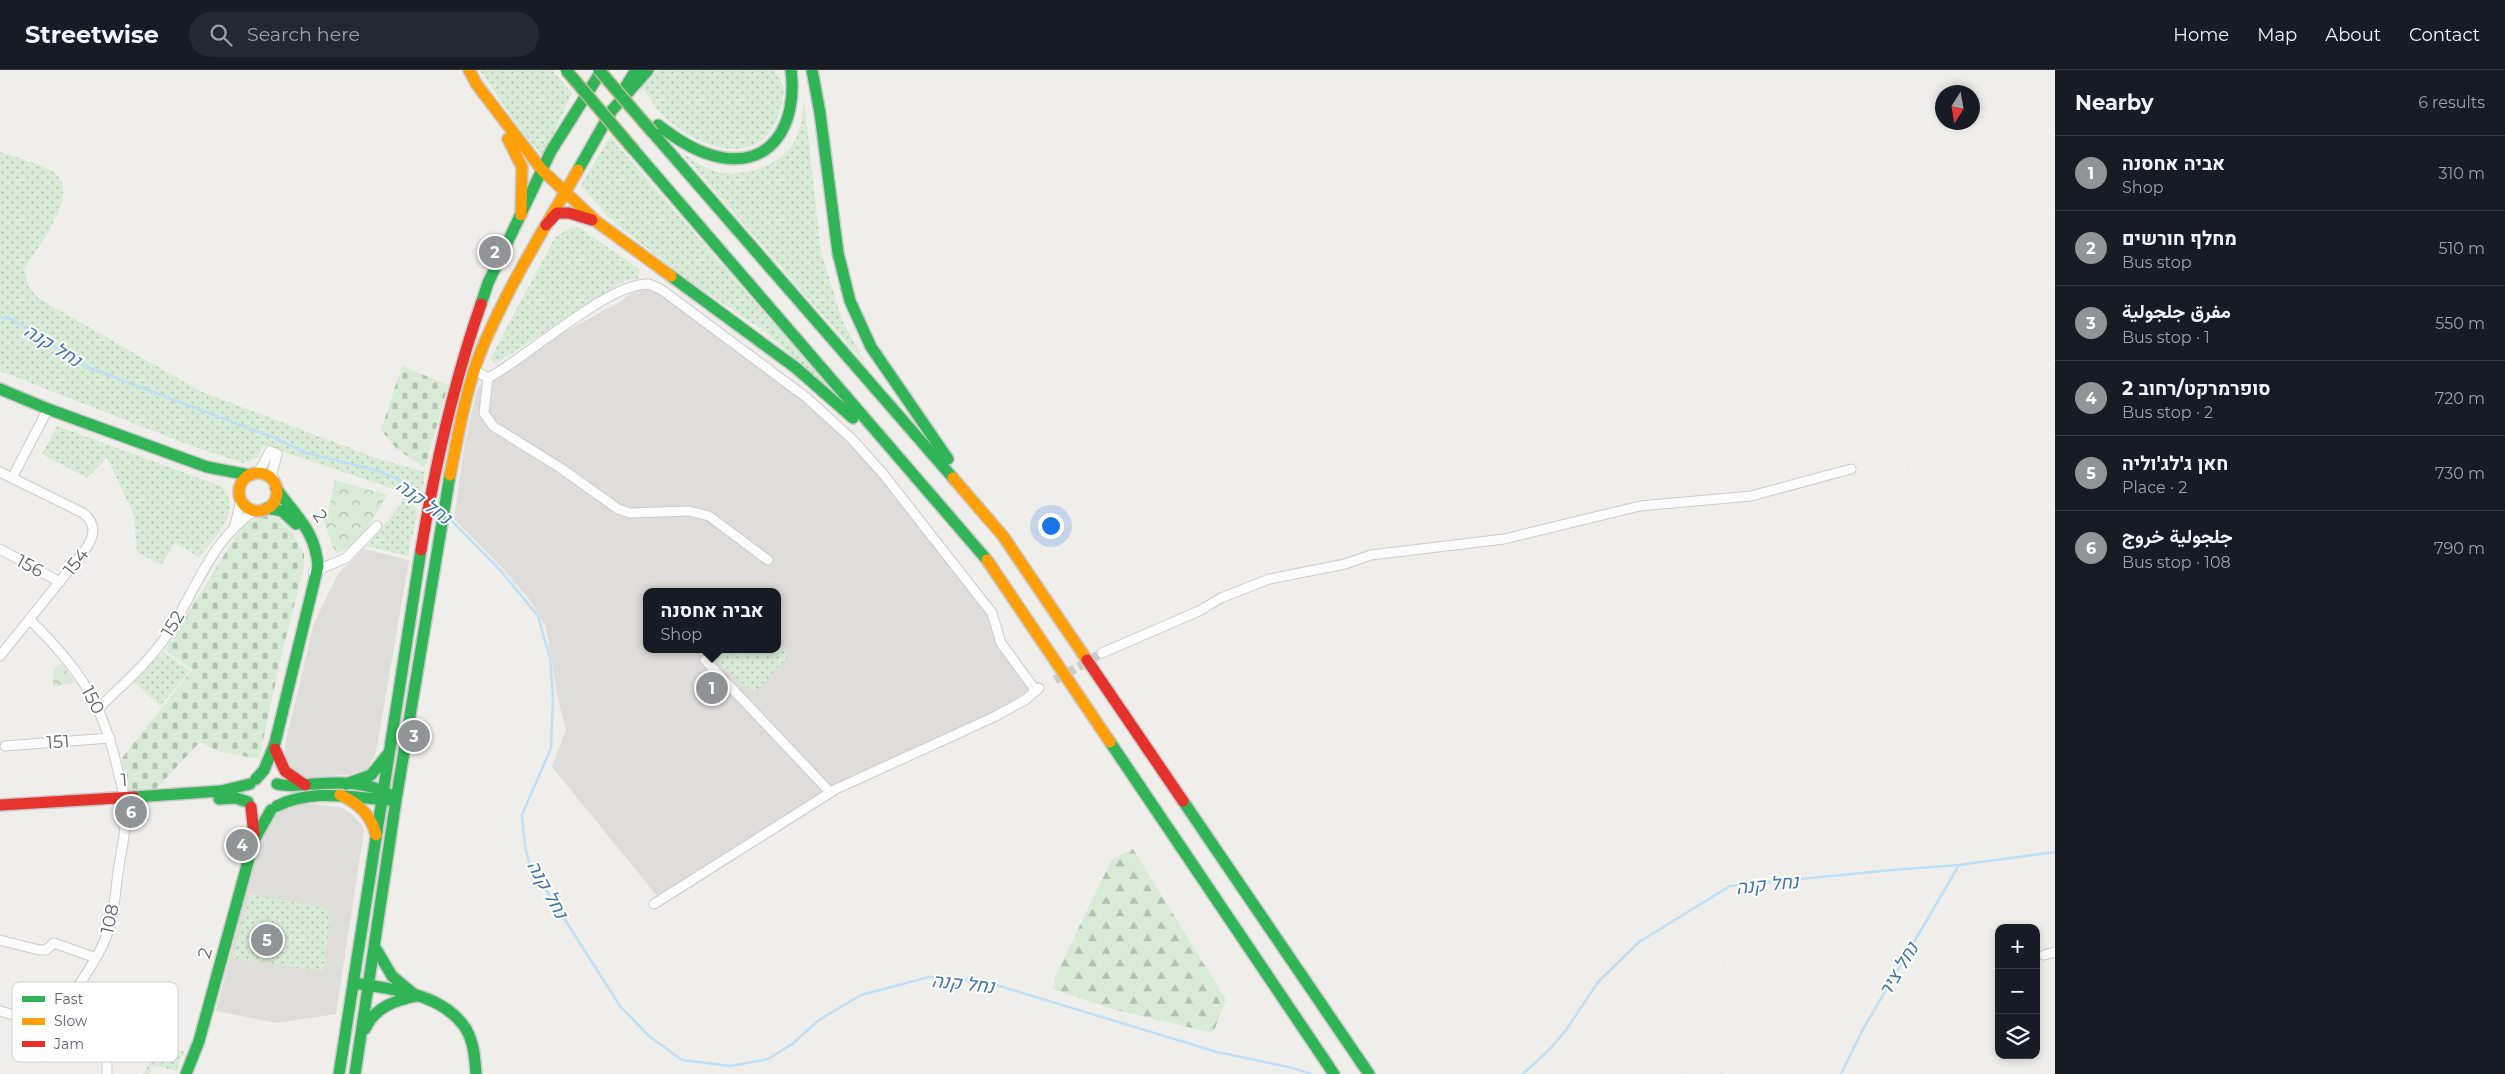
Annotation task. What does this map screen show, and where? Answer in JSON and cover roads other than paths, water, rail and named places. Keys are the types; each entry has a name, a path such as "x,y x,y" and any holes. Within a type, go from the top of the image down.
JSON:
{"main road":[{"path":"469,70 522,167 521,215"},
{"path":"566,70 981,551 1334,1074"},
{"path":"339,1074 433,478 464,352 488,282 551,151 601,70 656,129 1003,536"},
{"path":"355,1074 362,1038 396,800 448,482 464,404 483,346 564,192 636,70"},
{"path":"614,108 648,70"},
{"path":"782,70 793,104"},
{"path":"656,129 694,150 731,160 747,159 762,152 777,140 788,122 793,104 794,86 791,70"},
{"path":"812,70 820,114 838,253 850,301 871,347 887,373 1003,536 1369,1074"},
{"path":"477,85 542,170 564,192 597,222 823,389 881,445 981,551"},
{"path":"546,225 557,213 569,213 597,222"},
{"path":"0,389 48,409 207,467 223,476 247,507 262,509 276,497 275,485 266,475 207,467"},
{"path":"240,496 241,482 252,474"},
{"name":"2","path":"253,782 264,770 275,746 314,590 318,556 314,538 304,521 275,485"},
{"name":"2","path":"262,509 282,511 300,528 309,549 315,572"},
{"path":"275,746 282,769 287,776 305,785"},
{"name":"2","path":"275,746 276,783"},
{"path":"391,749 371,775 343,789 299,796 274,808 258,811 250,804 246,795 253,782 268,778 276,783 292,786 305,785 343,789 383,795 396,800"},
{"name":"1","path":"0,814 234,790 253,782"},
{"path":"274,808 281,793 276,783"},
{"path":"343,789 350,798 365,810 374,826 376,839"},
{"name":"1","path":"0,805 230,798 250,804"},
{"name":"2","path":"250,804 254,840"},
{"name":"2","path":"186,1074 199,1041 254,840 274,808"},
{"path":"375,946 384,969 396,982 416,996"},
{"path":"354,983 416,996 450,1010 464,1024 473,1041 476,1056 476,1074"},
{"path":"362,1038 366,1024 374,1014 396,1000 416,996"}],"street":[{"path":"651,262 654,286"},
{"path":"654,904 830,792 994,716 1025,700 1038,690 1001,643 992,613 884,474 852,439 807,398 654,286 648,284 631,287 609,298 534,345 488,378 484,413 492,426 562,469 618,509 630,513 689,511 701,513 709,516 768,560"},
{"path":"474,370 488,378"},
{"path":"12,478 48,409"},
{"path":"252,474 261,468 270,451 277,454 272,473 275,485"},
{"path":"1102,653 1199,611 1221,598 1269,579 1345,564 1371,555 1504,539 1640,506 1683,500 1751,496 1851,469"},
{"name":"154","path":"0,472 83,513 91,519 94,525 92,541 0,656"},
{"name":"152","path":"99,708 153,654 165,638 206,567 239,516 240,496"},
{"name":"152","path":"232,529 262,509"},
{"path":"315,572 346,558 376,526"},
{"name":"156","path":"0,549 60,582"},
{"name":"150","path":"30,620 60,650 91,693 99,708 110,738 125,801"},
{"path":"705,660 830,792"},
{"name":"151","path":"5,746 110,738"},
{"name":"108","path":"80,982 96,958 111,922 125,801"},
{"path":"0,940 39,950 46,950 54,943 96,958"},
{"path":"2044,955 2055,952"}],"waterway":[{"name":"נחל קנה","path":"0,317 13,320 87,367 272,437 307,453 379,471 407,484 425,499"},
{"name":"נחל קנה","path":"449,518 501,571 538,616 550,658 553,696 551,748 522,815 525,846 530,865 620,1006 649,1036 682,1060 731,1066 768,1059 792,1044 819,1020 861,995 929,977 993,984 1217,1052 1293,1068 1311,1074"},
{"name":"נחל קנה","path":"1523,1074 1550,1049 1566,1030 1598,982 1639,942 1730,886 1959,865 2055,852"},
{"name":"נחל ציר","path":"1841,1074 1862,1031 1959,865"}],"tunnel":[{"path":"1055,680 1102,653"}],"railway":[{"path":"1687,1074 1863,554 1959,287 2031,70"},
{"path":"1721,1074 1740,1002 1848,653 1959,308"}],"place":[{"name":"מחלף חורשים","path":"495,252"},
{"name":"אביה אחסנה","path":"712,688"},
{"name":"مفرق جلجولية","path":"414,736"},
{"name":"جلجولية خروج","path":"131,812"},
{"name":"סופרמרקט/רחוב 2","path":"242,845"},
{"name":"חאן ג'לג'וליה","path":"267,940"}]}
